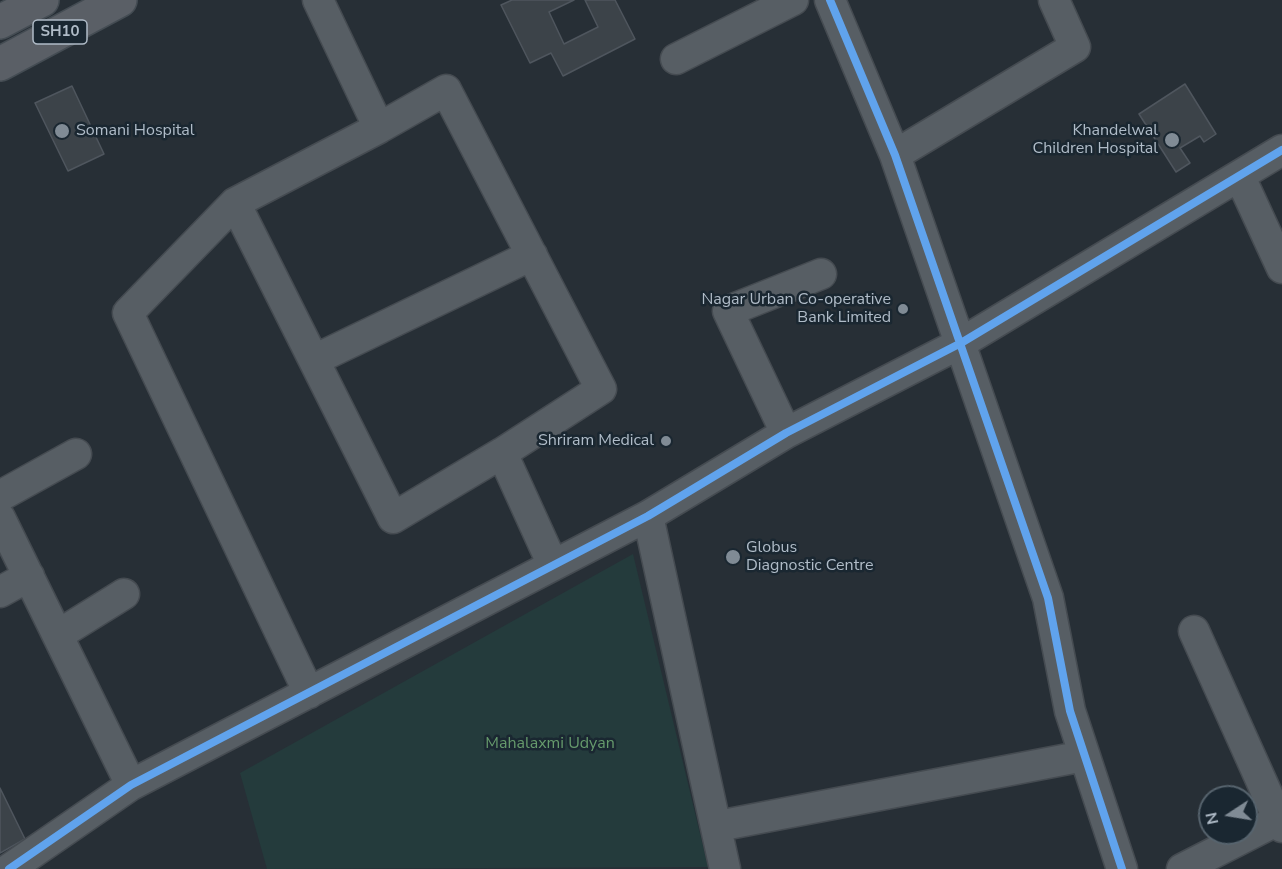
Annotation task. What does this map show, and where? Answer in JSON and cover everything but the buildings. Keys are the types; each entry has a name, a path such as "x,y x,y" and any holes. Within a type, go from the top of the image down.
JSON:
{"main road":[{"name":"SH10","path":"0,22 42,0"},
{"name":"SH10","path":"0,64 120,0"}],"street":[{"path":"318,0 379,128"},
{"path":"676,59 793,0"},
{"path":"830,0 895,155 1048,598 1070,711 1122,869"},
{"path":"895,155 1075,47 1054,0"},
{"path":"235,203 393,518 502,453 602,389 446,90 379,128 235,203 128,313 309,693"},
{"path":"9,869 45,857 131,785 552,563 648,516 786,433 961,343 1282,150"},
{"path":"1240,177 1282,268"},
{"path":"314,360 532,255"},
{"path":"786,433 728,310 820,274"},
{"path":"502,453 552,563"},
{"path":"0,496 76,454"},
{"path":"648,516 718,826 725,869"},
{"path":"0,518 131,785"},
{"path":"0,592 29,576"},
{"path":"58,635 124,594"},
{"path":"1182,869 1281,822 1194,631"},
{"path":"718,826 1084,756"}],"green space":[{"name":"Mahalaxmi Udyan","path":"633,554 708,867 267,869 240,773"}],"cycle path":[{"path":"830,0 895,155 1048,598 1070,711 1122,869"},
{"path":"9,869 131,785 648,516 786,433 961,343 1282,150"}],"place":[{"name":"Somani Hospital","path":"62,131"},
{"name":"Khandelwal Children Hospital","path":"1172,140"},
{"name":"Nagar Urban Co-operative Bank Limited","path":"903,309"},
{"name":"Shriram Medical","path":"666,441"},
{"name":"Globus Diagnostic Centre","path":"733,557"}]}
